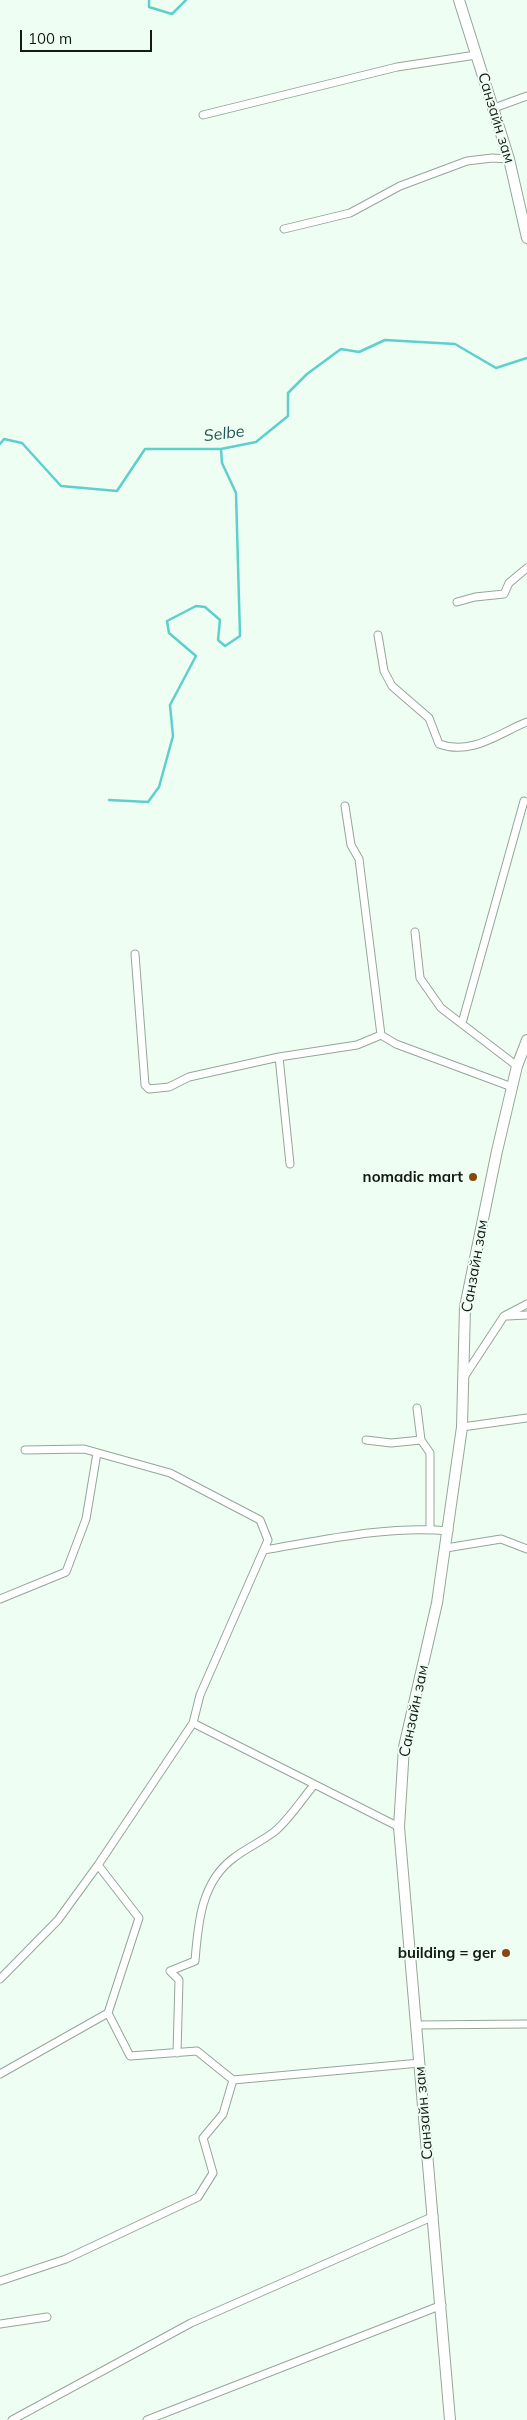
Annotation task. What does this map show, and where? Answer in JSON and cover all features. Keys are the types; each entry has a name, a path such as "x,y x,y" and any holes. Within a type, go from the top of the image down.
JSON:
{"main road":[{"name":"Санзайн зам","path":"459,0 509,159 527,238"},
{"name":"Санзайн зам","path":"450,2420 418,2025 399,1828 404,1747 437,1603 449,1531 462,1427 465,1307 497,1151 517,1066 527,1040"}],"street":[{"path":"203,115 397,67 476,55"},
{"path":"494,108 527,96"},
{"path":"284,228 350,213 400,186 467,162 492,158 509,159"},
{"path":"457,602 475,597 504,594 509,583 527,568"},
{"path":"378,634 384,671 392,686 428,718 439,744 448,747 481,744 500,737 527,722"},
{"path":"462,1023 524,801"},
{"path":"345,806 351,845 358,859 381,1035"},
{"path":"415,932 420,978 441,1008 517,1066"},
{"path":"135,954 145,1085 149,1089 169,1087 189,1077 278,1057 357,1044 381,1035"},
{"path":"381,1035 396,1044 512,1087"},
{"path":"278,1057 290,1164"},
{"path":"464,1376 504,1316 527,1304"},
{"path":"504,1316 527,1315"},
{"path":"417,1408 421,1440 430,1453 430,1529"},
{"path":"462,1427 527,1418"},
{"path":"366,1440 391,1443 421,1440"},
{"path":"0,1980 58,1920 98,1865 193,1723 200,1695 268,1540 260,1520 250,1513 170,1474 84,1449 24,1450"},
{"path":"0,1599 66,1572 86,1519 97,1453"},
{"path":"264,1550 350,1536 430,1529 449,1531"},
{"path":"446,1548 501,1539 527,1549"},
{"path":"193,1723 399,1828"},
{"path":"177,2053 179,1980 170,1971 195,1961 198,1926 207,1892 233,1858 275,1831 314,1785"},
{"path":"0,2074 108,2014 139,1918 98,1865"},
{"path":"108,2014 130,2056 197,2051 233,2080 420,2063"},
{"path":"418,2025 527,2024"},
{"path":"0,2281 66,2259 198,2197 213,2173 203,2138 223,2114 233,2080"},
{"path":"12,2420 191,2323 434,2216"},
{"path":"147,2420 442,2305"},
{"path":"0,2324 46,2317"}],"waterway":[{"path":"149,0 149,7 172,14 186,0"},
{"name":"Selbe","path":"0,444 4,439 22,443 61,486 117,491 145,449 221,449 256,442 288,416 288,393 307,374 341,349 359,352 385,340 455,344 496,368 527,358"},
{"path":"109,800 148,802 159,787 173,736 170,705 196,656 169,633 167,621 196,606 205,607 220,620 218,640 225,646 240,636 236,493 222,463 221,449"}],"place":[{"name":"nomadic mart","path":"473,1177"},
{"name":"building = ger","path":"506,1953"}]}
